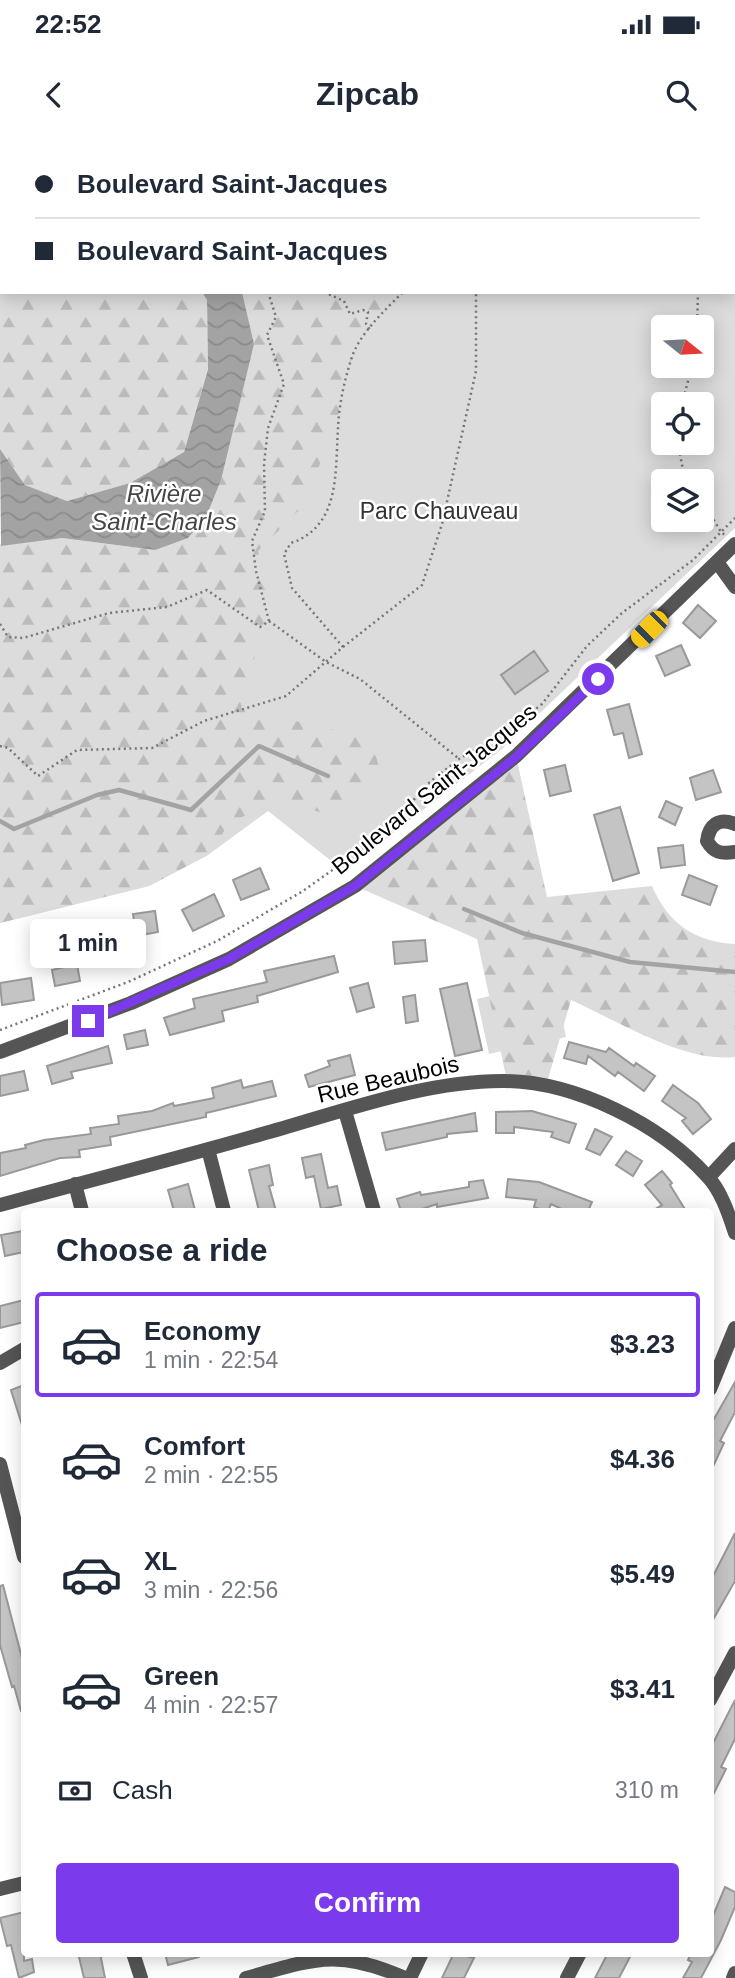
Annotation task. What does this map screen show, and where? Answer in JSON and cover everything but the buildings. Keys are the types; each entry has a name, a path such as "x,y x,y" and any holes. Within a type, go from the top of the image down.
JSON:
{"street":[{"name":"Boulevard Saint-Jacques","path":"0,1052 131,1003 229,959 355,886 516,757 734,547"},
{"path":"717,562 735,587"},
{"path":"735,824 727,820 715,822 708,830 706,841 713,851 723,854 735,852"},
{"name":"Rue Beaubois","path":"0,1205 458,1083 507,1081 546,1086 617,1108 653,1131 709,1177 729,1214 735,1233"},
{"path":"345,1111 373,1208"},
{"path":"208,1149 223,1208"},
{"path":"709,1177 735,1149"},
{"path":"75,1184 81,1208"},
{"path":"714,1378 735,1328"},
{"path":"0,1363 21,1351"},
{"path":"0,1464 21,1545"},
{"path":"714,1692 735,1653"},
{"path":"0,1889 21,1884"},
{"path":"134,1957 141,1978"},
{"path":"246,1978 316,1959 347,1958 408,1978 420,1957"},
{"path":"567,1978 578,1957"},
{"path":"733,1978 735,1973"}],"path":[{"path":"269,294 276,317 267,335 284,384 268,428 264,464 265,511 252,541 256,571 269,621 326,662 360,679 459,759"},
{"path":"329,294 344,300 350,314 363,310 368,312 366,324 370,330"},
{"path":"343,647 292,588 284,554 291,542 316,529 333,496 342,392 352,356 401,294"},
{"path":"0,746 8,748 38,776 77,750 152,747 204,721 286,696 422,585 442,524 476,371 475,294"},
{"path":"697,315 698,294"},
{"path":"0,1030 128,982 217,941 303,891 390,830 425,786 459,759 506,732 542,704 587,646 622,613 693,560 735,518"},
{"path":"714,521 721,532"},
{"path":"0,624 8,637 23,638 109,612 167,607 207,590 260,628 269,621"}],"green space":[{"path":"0,294 203,294 207,300 208,368 184,452 130,483 67,501 25,485 0,449"},
{"name":"Parc Chauveau","path":"242,294 735,294 735,528 502,749 344,871 268,811 208,855 149,886 0,923 0,544 155,550 254,344"},
{"path":"242,294 393,294 356,340 335,428 302,507 258,551 269,604 241,708 371,739 383,781 335,817 284,801 231,821 208,855 149,886 0,923 0,544 62,538 155,550 206,517 221,480 254,344"},
{"path":"516,756 547,897 652,886 666,910 684,928 707,939 735,944 735,1057 694,1054 673,1047 571,1000 546,1086 507,1081 477,939 355,886"},
{"path":"556,991 566,1037 489,1054 477,999 503,993"}],"water":[{"name":"Rivière Saint-Charles","path":"203,294 242,294 254,344 221,480 206,517 188,538 155,550 62,538 1,546 0,449 25,485 67,501 130,483 184,452 208,369 207,300"}],"waterway":[{"path":"0,821 14,829 97,795 119,790 191,810 259,746 328,776"},
{"path":"464,909 522,933 630,962 735,972"}],"route":[{"path":"88,1021 229,959 355,886 516,757 598,679"}]}
